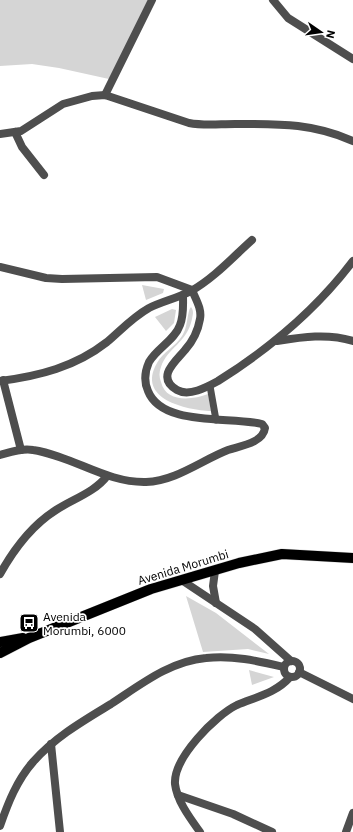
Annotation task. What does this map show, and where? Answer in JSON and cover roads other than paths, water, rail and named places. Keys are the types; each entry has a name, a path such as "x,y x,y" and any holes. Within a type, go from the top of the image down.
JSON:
{"main road":[{"name":"Avenida Morumbi","path":"0,652 29,638 151,590 239,563 282,554 353,558"},
{"name":"Avenida Morumbi","path":"0,642 29,638"}],"street":[{"path":"105,95 152,0"},
{"path":"273,0 288,18 353,59"},
{"path":"0,134 21,131 64,104 92,96 105,95 189,123 201,125 272,124 301,126 320,129 353,141"},
{"path":"15,132 22,147 44,175"},
{"path":"21,450 2,381 45,373 70,364 107,342 127,324 149,308 192,290 214,274 252,240"},
{"path":"0,267 46,278 157,277 192,290 201,312 199,325 191,342 171,366 167,376 168,382 178,390 188,392 210,386 240,367 276,341 316,304 353,261"},
{"path":"0,455 21,450 32,450 62,458 107,476 132,481 148,482 161,479 202,464 215,455 245,445 262,436 265,431 265,426 256,423 201,419 165,409 154,402 146,388 145,375 150,361 173,336 181,324 183,295"},
{"path":"276,341 317,336 353,341"},
{"path":"210,386 216,420"},
{"path":"0,574 8,559 35,526 56,510 98,486 107,476"},
{"path":"215,571 213,586 216,603"},
{"path":"183,580 255,629 291,661 296,662 299,665 299,672 296,676 290,677 275,690 236,706 226,712 204,730 190,749 176,775 175,783 178,795 200,832"},
{"path":"0,826 9,799 26,770 51,744 67,731 169,668 204,658 217,657 247,659 284,667"},
{"path":"290,677 284,672 284,667 286,663 291,661"},
{"path":"299,672 353,699"},
{"path":"51,744 60,832"},
{"path":"178,795 239,817 272,832"},
{"path":"346,832 353,813"}],"place":[{"name":"Avenida Morumbi, 6000","path":"29,623"}]}
